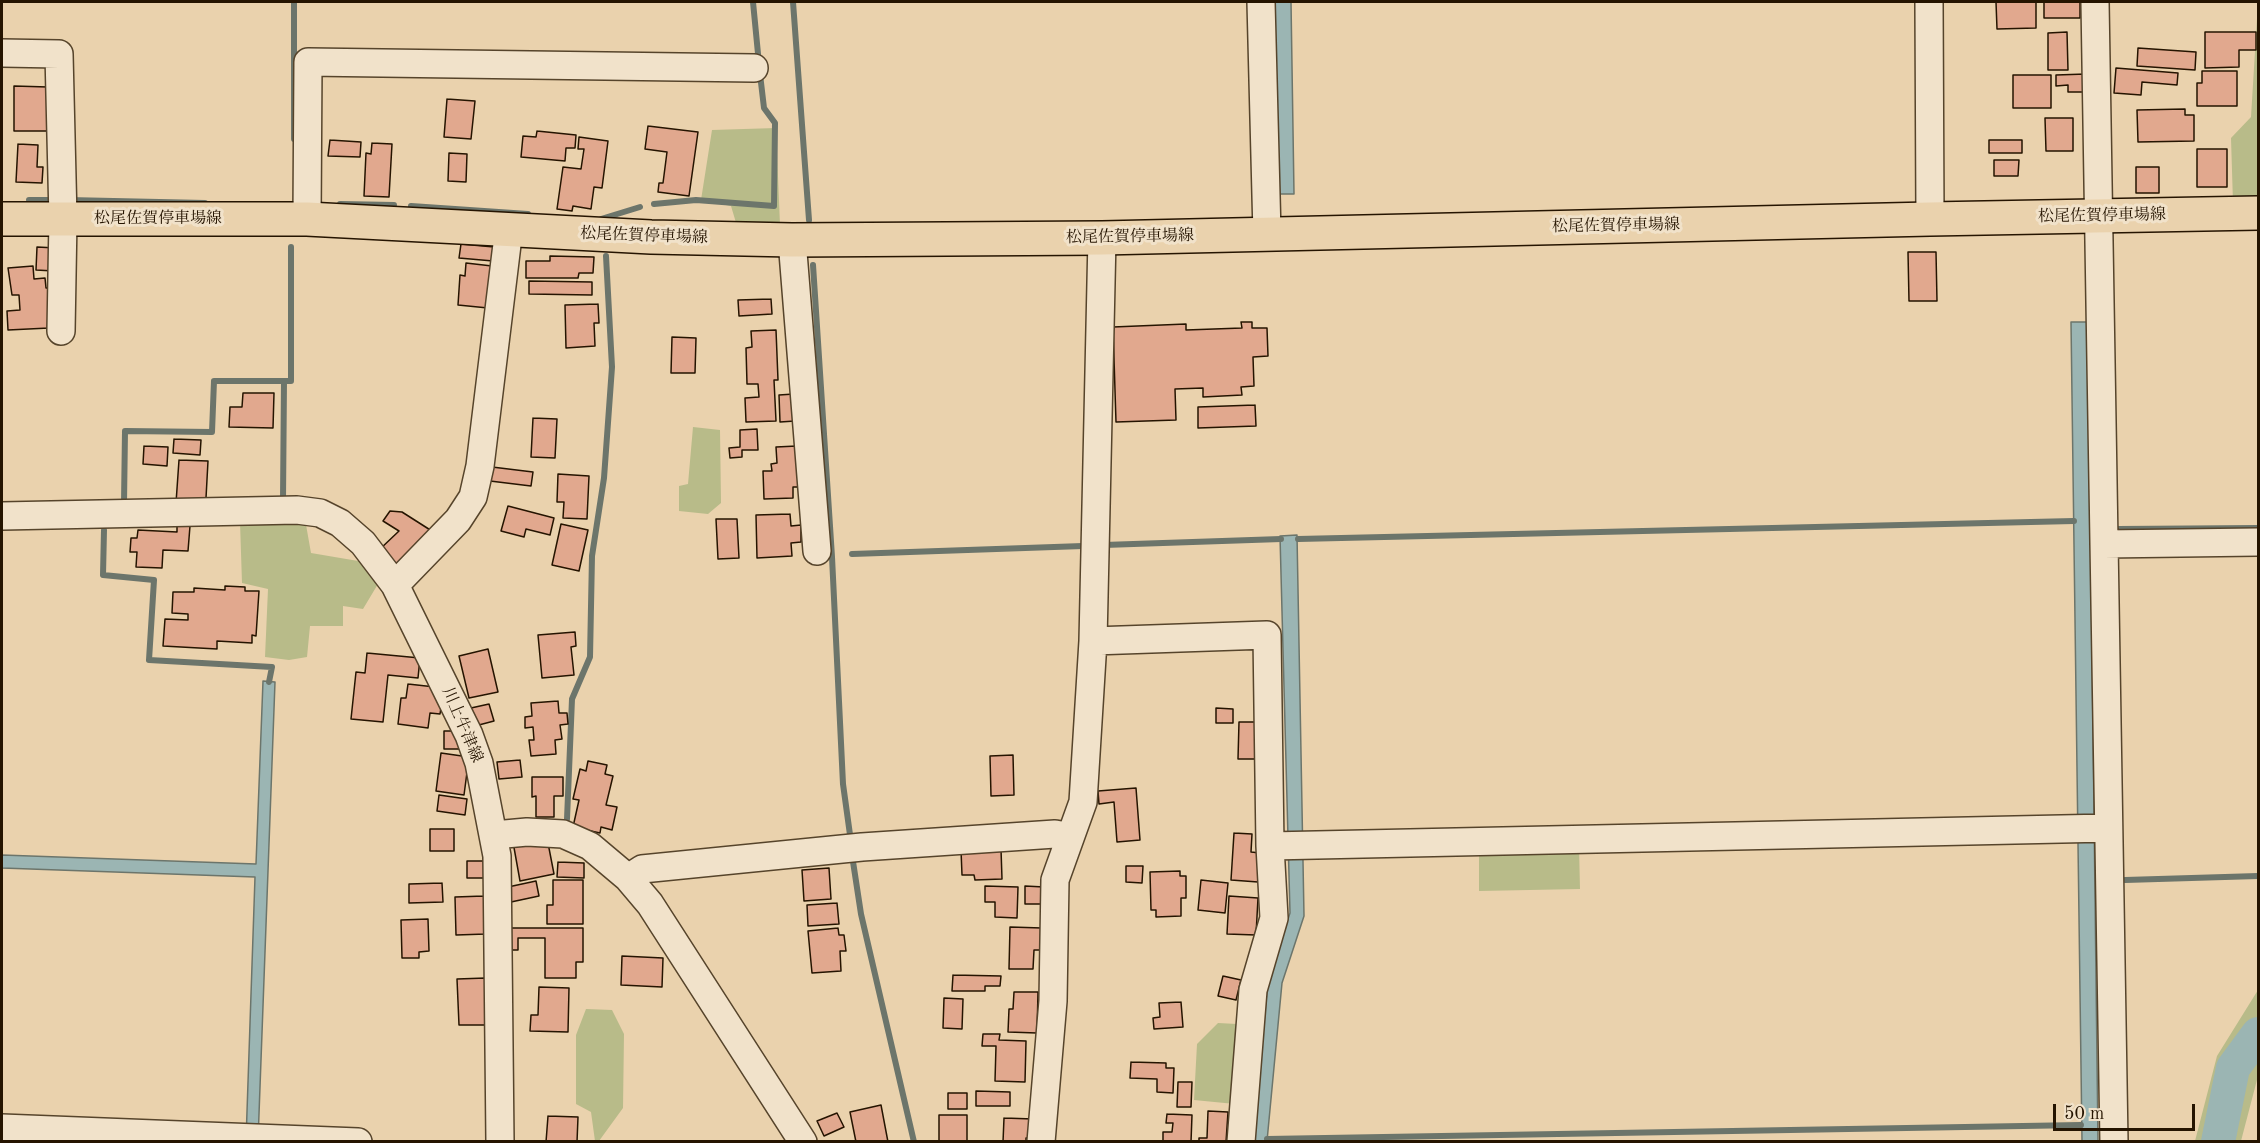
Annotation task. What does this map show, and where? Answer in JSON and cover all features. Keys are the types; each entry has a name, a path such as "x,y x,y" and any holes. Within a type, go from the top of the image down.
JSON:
{"main road":[{"name":"松尾佐賀停車場線","path":"2,219 307,219 651,237 792,240 1102,238 2259,213"}],"street":[{"path":"1262,2 1267,234"},
{"path":"1929,2 1930,219"},
{"path":"2095,2 2114,1142"},
{"path":"2,53 59,54 63,219 61,332"},
{"path":"307,219 308,62 754,68"},
{"path":"395,585 458,520 473,497 480,466 509,228"},
{"path":"1041,1142 1053,1001 1055,879 1083,802 1093,641 1102,238"},
{"path":"792,240 817,551"},
{"name":"川上牛津線","path":"2,516 297,510 320,513 340,523 363,543 395,585 469,735 479,764 497,856 500,1142"},
{"path":"2104,544 2259,542"},
{"path":"1093,641 1267,634 1287,846 1274,918 1253,990 1241,1142"},
{"path":"1287,846 2108,828"},
{"path":"494,835 527,832 563,834 590,846 628,878 650,904 803,1142"},
{"path":"628,878 642,870 849,848 1055,834 1070,837"},
{"path":"2,1128 358,1142"}],"green space":[{"path":"2258,2 2258,201 2233,203 2231,138 2251,117"},
{"path":"776,128 780,225 737,226 731,206 701,200 712,130"},
{"path":"693,427 720,430 721,503 708,514 679,511 679,486 688,484"},
{"path":"305,519 311,553 364,562 378,584 363,609 343,606 343,626 310,626 307,657 289,660 265,657 268,589 242,583 240,522"},
{"path":"1579,846 1580,889 1479,891 1479,848"},
{"path":"2258,990 2258,1026 2230,1065 2211,1141 2195,1141 2217,1056"},
{"path":"586,1009 612,1010 624,1034 623,1108 599,1141 595,1141 591,1112 576,1104 576,1035"},
{"path":"1218,1023 1237,1024 1235,1104 1194,1100 1197,1044"},
{"path":"2258,1049 2258,1076 2241,1141 2225,1141 2239,1075"}],"water":[{"path":"1270,2 1291,2 1294,194 1273,194"},
{"path":"2071,322 2088,322 2098,1142 2082,1141"},
{"path":"1297,535 1304,916 1282,983 1267,1141 1253,1142 1268,980 1290,913 1280,536"},
{"path":"263,681 275,682 258,1141 246,1141 255,877 2,868 2,855 256,864"}],"building":[{"path":"1996,2 2036,2 2036,28 1997,29"},
{"path":"2044,2 2080,2 2080,18 2044,18"},
{"path":"2067,32 2068,70 2048,70 2048,33"},
{"path":"2205,32 2256,32 2256,50 2239,50 2239,67 2205,68"},
{"path":"2138,48 2196,52 2195,70 2137,66"},
{"path":"2116,68 2178,73 2177,85 2142,82 2141,95 2114,93"},
{"path":"2202,71 2237,71 2237,106 2197,106 2197,83 2202,83"},
{"path":"2086,74 2086,92 2068,92 2068,85 2056,86 2056,75"},
{"path":"2013,75 2051,75 2051,108 2013,108"},
{"path":"14,86 48,87 48,131 14,131"},
{"path":"447,99 475,101 471,139 444,137"},
{"path":"2185,109 2185,115 2194,115 2194,141 2138,142 2137,110"},
{"path":"2045,118 2073,118 2073,151 2046,151"},
{"path":"648,126 698,132 689,196 658,192 659,183 663,183 667,152 645,149"},
{"path":"537,131 576,135 575,148 566,148 565,161 521,157 523,136 536,137"},
{"path":"579,137 608,141 602,188 594,187 591,209 573,206 572,211 557,209 563,167 581,169 584,149 578,149"},
{"path":"330,140 361,142 360,157 328,156"},
{"path":"1989,140 2022,140 2022,153 1989,153"},
{"path":"372,143 392,144 389,197 364,196 366,153 371,154"},
{"path":"18,144 38,145 37,167 43,167 42,183 16,182"},
{"path":"2197,149 2227,149 2227,187 2197,187"},
{"path":"449,153 467,154 466,182 448,181"},
{"path":"1994,160 2019,160 2018,176 1994,176"},
{"path":"2136,167 2159,167 2159,193 2136,193"},
{"path":"461,244 494,247 493,261 459,258"},
{"path":"37,247 56,248 54,271 36,270"},
{"path":"1908,252 1936,252 1937,301 1909,301"},
{"path":"550,256 594,257 593,273 579,273 578,278 526,278 526,261 550,261"},
{"path":"466,263 492,266 488,308 458,305 460,275 465,276"},
{"path":"33,266 34,279 45,278 46,288 54,288 49,328 8,330 7,311 20,310 19,295 12,295 8,268"},
{"path":"529,281 592,282 592,295 529,294"},
{"path":"771,299 772,314 739,316 738,300"},
{"path":"598,304 599,323 594,323 595,346 566,348 565,305"},
{"path":"1241,322 1252,322 1252,328 1267,328 1268,356 1253,357 1254,386 1241,387 1242,395 1203,397 1203,388 1175,389 1176,420 1116,422 1113,327 1186,324 1186,330 1242,328"},
{"path":"776,330 778,380 774,380 776,421 746,422 745,398 759,397 758,384 747,384 746,348 752,347 751,331"},
{"path":"672,337 696,338 695,373 671,373"},
{"path":"243,393 274,393 273,428 229,427 230,407 242,407"},
{"path":"794,394 795,421 780,422 779,395"},
{"path":"1255,405 1256,426 1198,428 1198,407"},
{"path":"533,418 557,419 555,458 531,457"},
{"path":"757,429 758,450 742,450 742,457 730,458 729,448 740,447 740,430"},
{"path":"174,439 201,440 200,455 173,453"},
{"path":"144,446 168,447 167,466 143,464"},
{"path":"797,446 799,487 793,487 793,498 764,499 763,471 772,471 771,464 777,463 776,447"},
{"path":"179,460 208,461 206,498 200,498 199,504 176,503"},
{"path":"492,467 533,472 531,486 490,481"},
{"path":"558,474 589,476 587,519 563,518 564,502 557,502"},
{"path":"508,506 554,518 550,535 526,529 524,537 501,531"},
{"path":"390,511 402,512 435,533 397,569 379,550 399,531 383,521"},
{"path":"790,514 791,526 801,525 801,542 791,543 792,556 757,558 756,515"},
{"path":"716,519 737,519 739,558 718,559"},
{"path":"561,524 588,530 579,571 552,565"},
{"path":"177,525 190,526 188,551 163,550 162,568 136,567 137,552 130,552 131,538 137,538 138,530 177,532"},
{"path":"225,586 245,587 245,591 259,591 256,636 252,635 252,643 217,641 217,649 163,646 165,619 188,620 188,614 172,613 173,592 194,592 194,588 225,590"},
{"path":"575,632 576,646 571,647 574,675 542,678 538,635"},
{"path":"488,649 498,692 469,698 459,656"},
{"path":"367,653 420,658 418,678 388,675 383,722 351,719 356,672 365,673"},
{"path":"408,684 435,687 443,695 440,714 430,713 428,728 398,724 401,698 406,698"},
{"path":"558,701 559,713 567,713 568,724 560,725 562,739 555,740 556,754 531,756 529,740 534,740 533,727 525,728 525,717 532,716 531,703"},
{"path":"489,704 494,721 475,726 471,708"},
{"path":"1216,708 1233,709 1233,723 1216,723"},
{"path":"1239,722 1260,722 1259,759 1238,759"},
{"path":"444,731 458,731 465,749 444,749"},
{"path":"441,753 469,757 464,795 436,791"},
{"path":"1013,755 1014,795 991,796 990,756"},
{"path":"520,760 522,777 499,779 497,762"},
{"path":"588,761 607,765 605,774 613,776 606,805 617,807 612,830 601,827 600,833 573,827 579,800 573,799 580,769 586,771"},
{"path":"532,777 563,777 563,796 554,796 554,817 536,817 536,796 532,797"},
{"path":"1136,788 1140,840 1117,842 1114,802 1099,804 1098,791"},
{"path":"439,795 467,799 465,815 437,811"},
{"path":"430,829 454,829 454,851 430,851"},
{"path":"1234,833 1252,834 1251,852 1260,853 1258,882 1231,880"},
{"path":"513,842 548,843 554,874 520,881"},
{"path":"1001,849 1002,879 975,880 974,875 962,875 961,850"},
{"path":"467,861 487,861 487,878 467,878"},
{"path":"558,862 584,863 584,878 557,877"},
{"path":"1126,866 1143,866 1142,883 1126,882"},
{"path":"829,868 831,899 804,901 802,870"},
{"path":"1180,871 1180,876 1186,876 1186,898 1181,898 1181,916 1156,917 1156,910 1151,910 1150,872"},
{"path":"553,880 583,880 583,924 547,924 547,905 553,905"},
{"path":"1201,880 1228,883 1225,913 1198,910"},
{"path":"536,881 539,896 511,902 508,887"},
{"path":"442,883 443,902 409,903 409,884"},
{"path":"985,886 1018,887 1017,918 995,917 995,902 985,902"},
{"path":"1025,886 1044,887 1044,904 1025,904"},
{"path":"484,896 486,934 456,935 455,897"},
{"path":"1229,896 1258,898 1256,935 1227,934"},
{"path":"837,903 839,924 808,926 807,905"},
{"path":"428,919 429,951 419,952 419,958 402,958 401,920"},
{"path":"1010,927 1042,928 1041,950 1034,950 1033,969 1009,969"},
{"path":"507,928 583,928 583,962 576,962 576,978 545,978 545,938 518,938 518,950 507,950"},
{"path":"838,928 839,935 844,935 846,951 840,951 841,971 812,973 808,931"},
{"path":"622,956 663,958 662,987 621,985"},
{"path":"953,975 1001,976 1000,986 985,986 985,991 952,991"},
{"path":"1223,976 1241,980 1236,1000 1218,996"},
{"path":"486,978 487,1025 459,1025 457,979"},
{"path":"539,987 569,988 568,1032 530,1031 531,1015 538,1015"},
{"path":"1014,992 1038,992 1037,1033 1008,1032 1009,1009 1013,1009"},
{"path":"944,998 963,999 962,1029 943,1028"},
{"path":"1181,1002 1183,1027 1154,1029 1153,1018 1160,1017 1159,1003"},
{"path":"983,1034 1000,1034 999,1040 1026,1041 1025,1082 995,1081 996,1046 982,1046"},
{"path":"1131,1062 1166,1063 1166,1068 1174,1068 1173,1093 1157,1092 1157,1079 1130,1078"},
{"path":"1178,1082 1192,1082 1191,1107 1177,1107"},
{"path":"976,1091 1010,1092 1010,1106 976,1106"},
{"path":"948,1093 967,1093 967,1109 948,1109"},
{"path":"881,1105 888,1142 856,1142 850,1112"},
{"path":"1208,1111 1228,1112 1226,1142 1199,1142 1199,1138 1207,1138"},
{"path":"837,1113 844,1127 824,1136 817,1121"},
{"path":"1167,1114 1192,1115 1191,1142 1163,1142 1163,1132 1172,1132 1173,1123 1166,1123"},
{"path":"939,1115 967,1115 967,1142 939,1142"},
{"path":"548,1116 578,1117 577,1142 546,1142"},
{"path":"1004,1118 1033,1119 1033,1138 1026,1138 1026,1142 1003,1142"}],"waterway":[{"path":"294,2 294,139"},
{"path":"753,2 759,64"},
{"path":"793,2 809,220"},
{"path":"654,204 696,200 774,206 775,123 764,108 760,74"},
{"path":"29,200 50,200"},
{"path":"68,200 205,203"},
{"path":"340,204 394,205"},
{"path":"411,206 528,214"},
{"path":"601,219 640,207"},
{"path":"120,503 124,503 125,431 212,432 214,381 291,381 291,247"},
{"path":"567,819 572,699 590,657 592,556 604,478 612,367 606,256"},
{"path":"813,265 832,557 843,784 851,842"},
{"path":"283,500 284,381"},
{"path":"1298,539 2074,521"},
{"path":"2118,529 2258,528"},
{"path":"104,530 103,575 154,580 149,660 272,667 269,682"},
{"path":"1104,545 1281,539"},
{"path":"852,554 1083,546"},
{"path":"852,855 861,914 914,1142"},
{"path":"2125,880 2258,876"},
{"path":"2218,1142 2233,1068 2258,1034"},
{"path":"1267,1139 2081,1125"}]}
